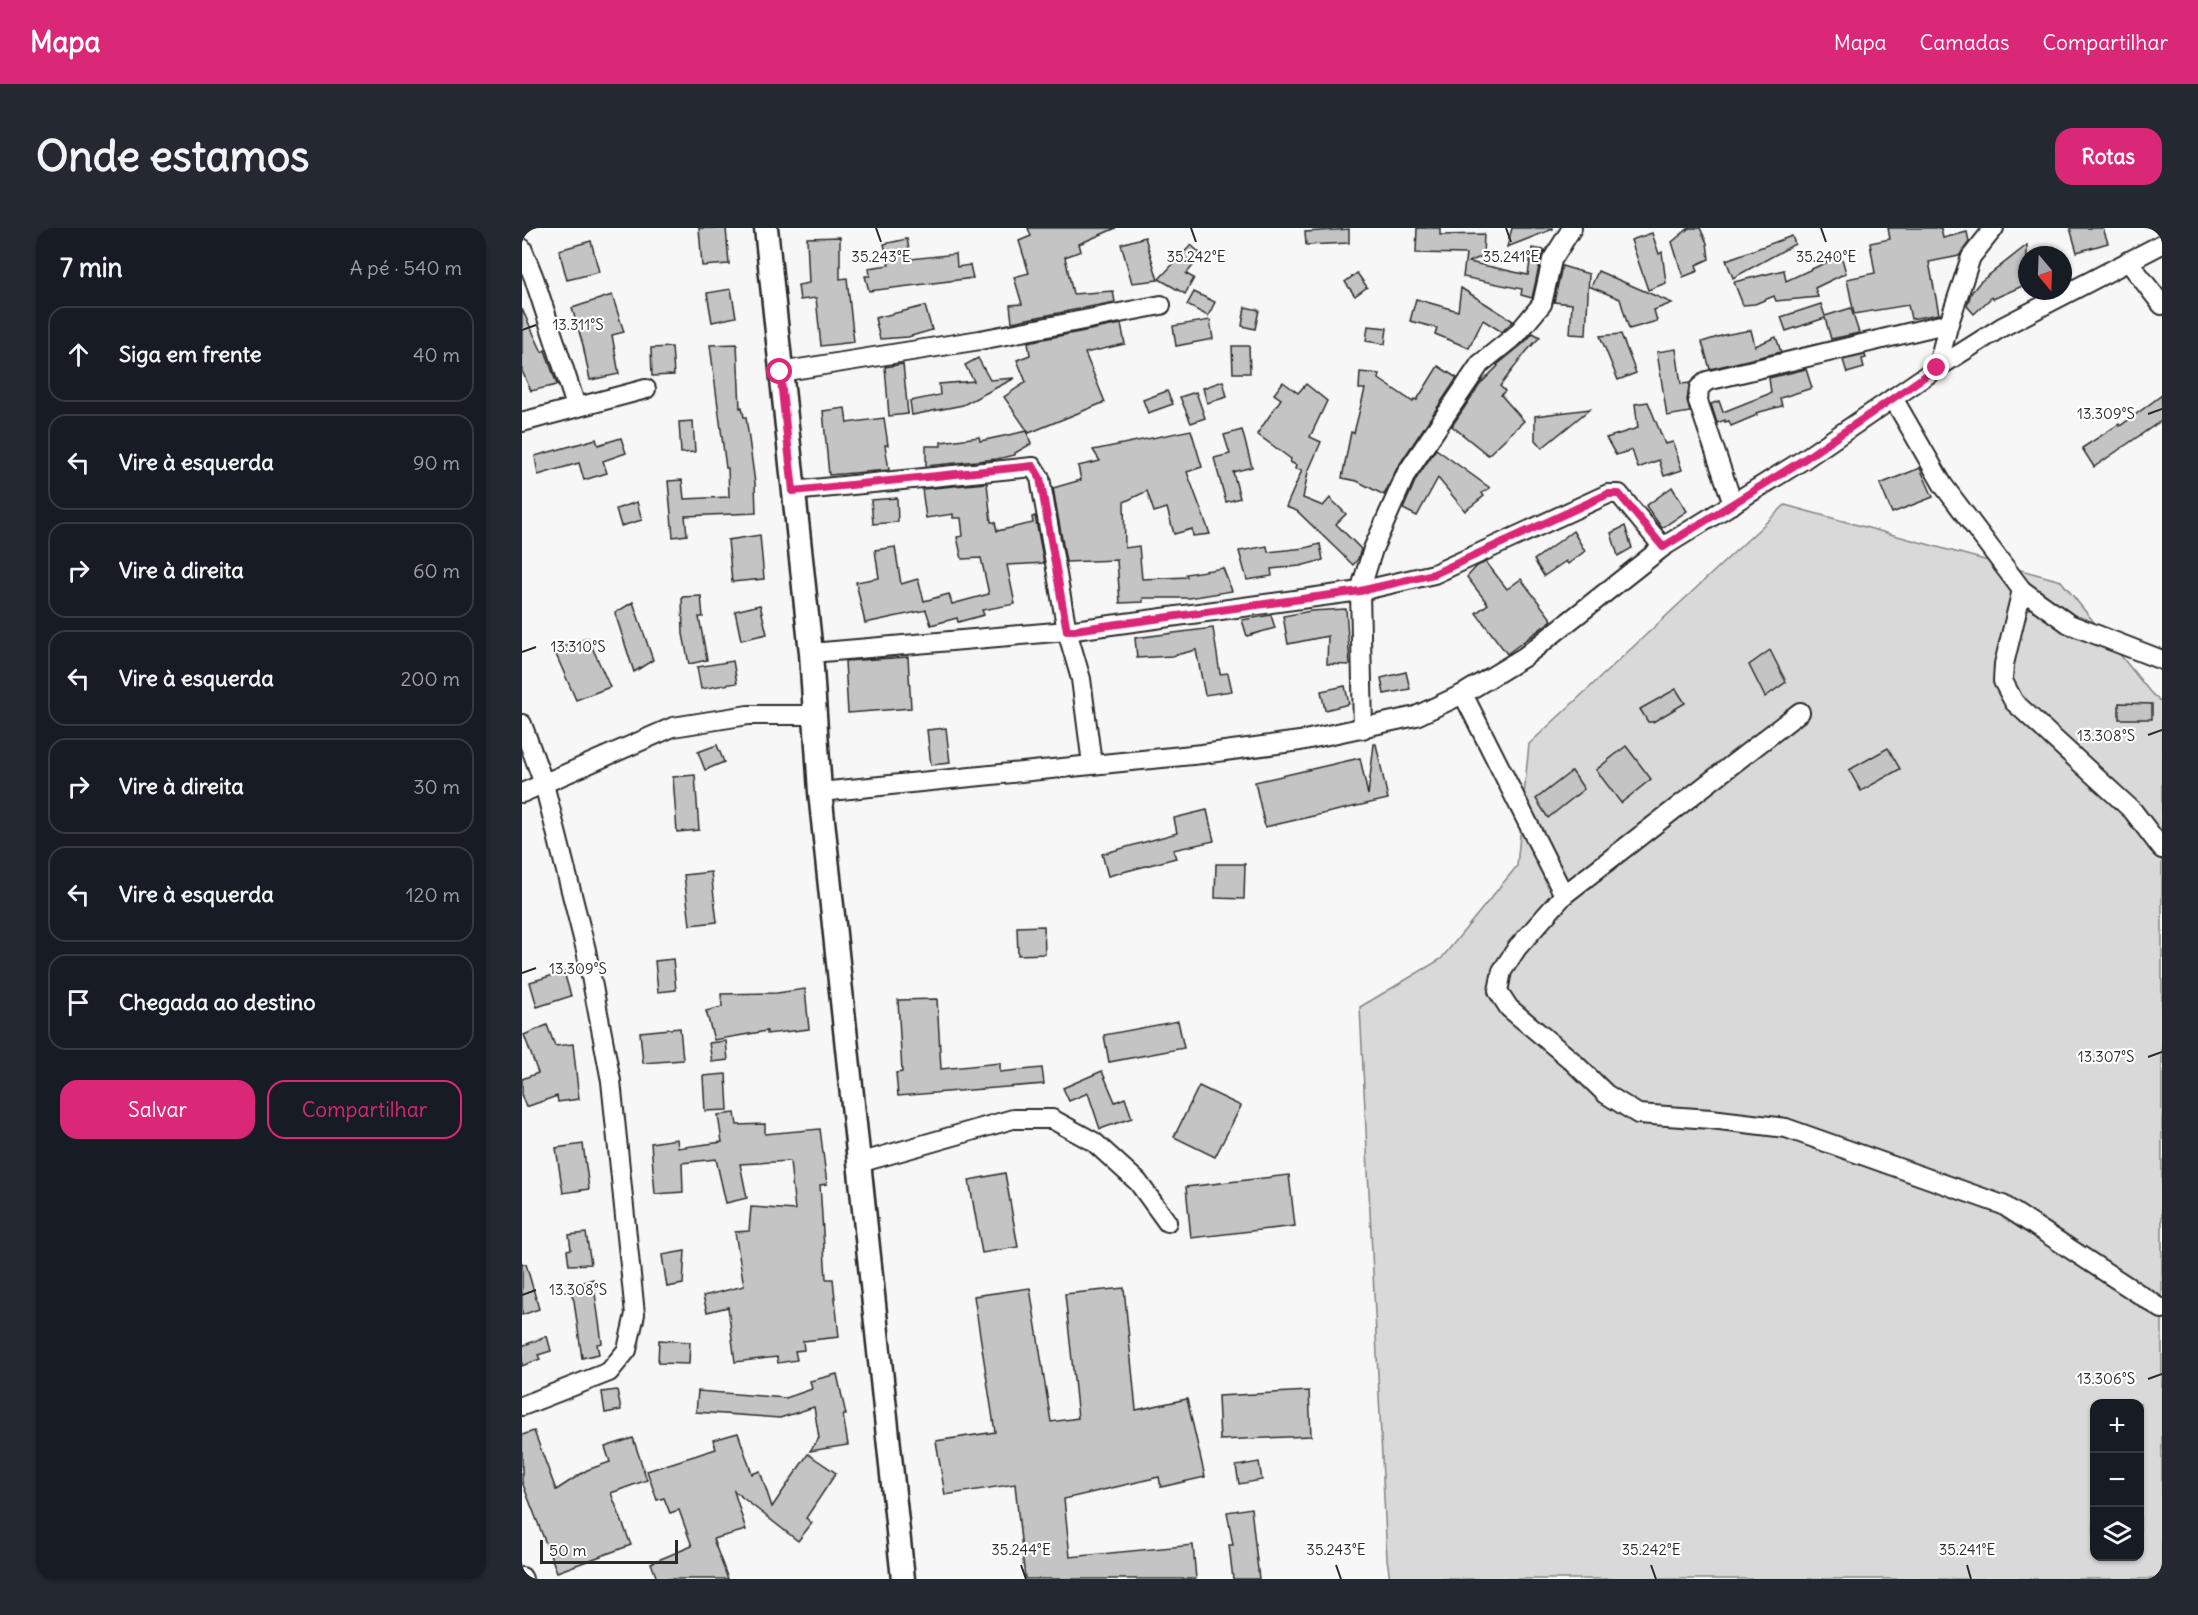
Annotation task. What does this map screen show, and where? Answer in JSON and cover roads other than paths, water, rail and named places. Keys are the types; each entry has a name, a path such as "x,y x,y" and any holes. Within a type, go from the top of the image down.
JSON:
{"main road":[{"path":"766,228 811,653 820,792 903,1579"}],"street":[{"path":"1363,729 1360,591 1373,549 1406,474 1480,364 1517,334 1542,304 1552,261 1572,228"},
{"path":"1937,368 1948,322 1971,257 1994,228"},
{"path":"820,792 1202,754 1300,741 1416,716 1463,694 1524,657 1663,547 1803,460 1937,368 2002,327 2162,244"},
{"path":"522,248 576,406"},
{"path":"2128,261 2162,305"},
{"path":"780,372 980,340 1161,305"},
{"path":"1733,504 1698,401 1699,388 1707,381 1948,322"},
{"path":"522,422 576,406 646,390"},
{"path":"1893,398 1943,484 2022,590 2069,624 2162,660"},
{"path":"793,491 1033,466 1040,478 1067,631 1081,679 1092,764"},
{"path":"811,653 1067,631 1360,591 1434,574 1608,494 1619,494 1663,547"},
{"path":"2022,590 2004,664 2003,681 2014,702 2133,811 2162,849"},
{"path":"1463,694 1564,895"},
{"path":"1800,712 1564,895 1517,948 1502,971 1498,992 1509,1008 1571,1060 1606,1094 1638,1114 1711,1119 1786,1128 2002,1205 2162,1309"},
{"path":"522,794 673,727 748,715 815,715"},
{"path":"522,724 544,784 586,950 611,1081 634,1314 627,1350 609,1372 522,1406"},
{"path":"859,1163 1013,1119 1052,1119 1094,1142 1138,1182 1167,1222"}]}
